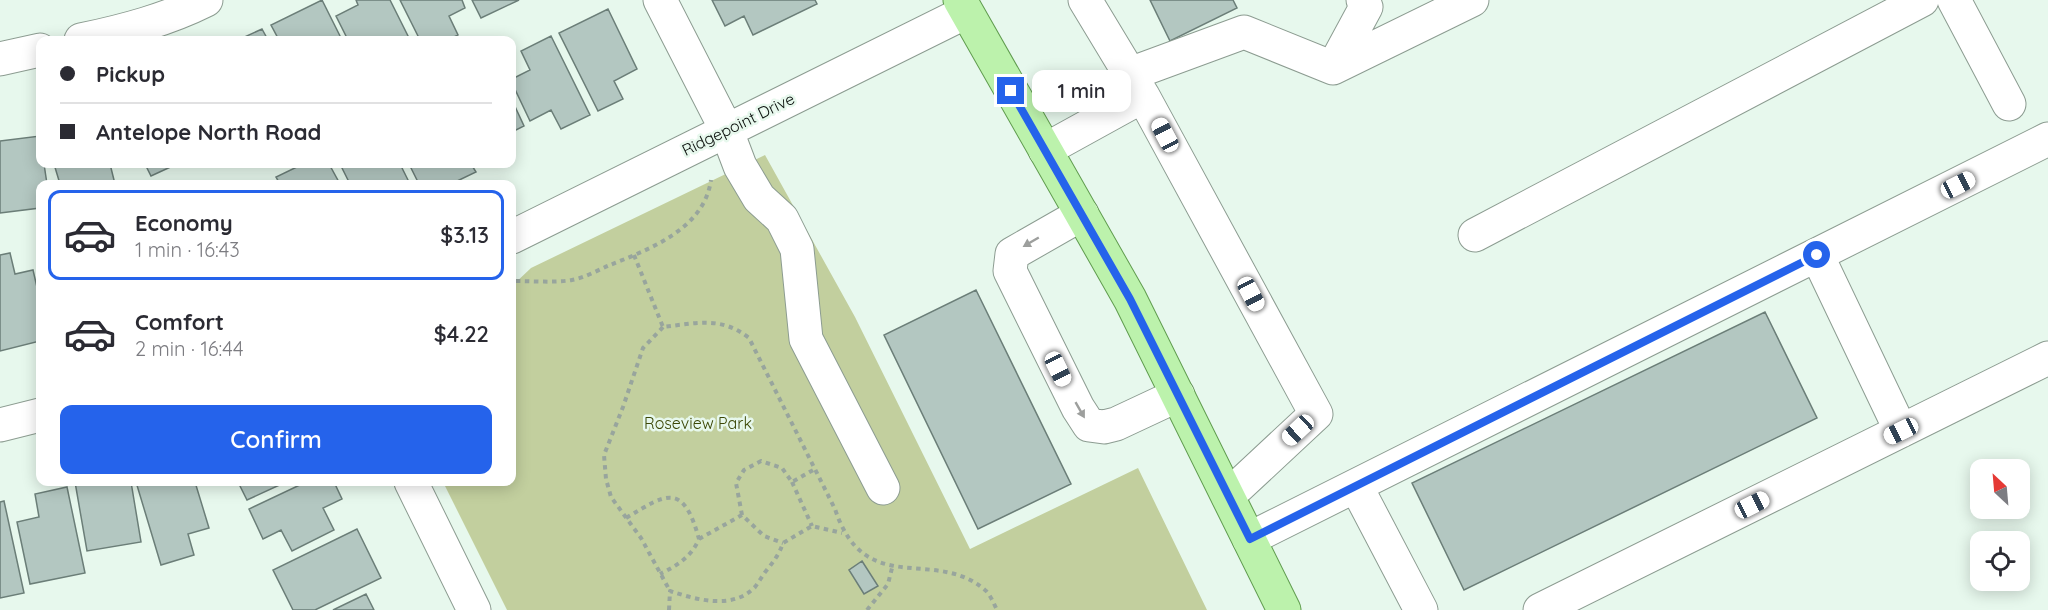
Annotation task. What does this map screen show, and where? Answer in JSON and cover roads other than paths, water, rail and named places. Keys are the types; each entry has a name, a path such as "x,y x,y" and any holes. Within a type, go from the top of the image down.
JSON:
{"main road":[{"path":"963,6 1130,299 1284,610"}],"street":[{"path":"97,36 182,12 206,0"},
{"path":"660,0 726,129 740,166 759,198 782,219 797,249 806,339 883,488"},
{"path":"1085,0 1137,85 1316,414 1228,496"},
{"path":"1333,68 1366,8 1363,0"},
{"path":"1045,150 1137,85 1244,32 1333,68 1472,0"},
{"path":"1475,235 1922,0"},
{"path":"1954,0 2009,104"},
{"name":"Ridgepoint Drive","path":"516,235 963,6"},
{"path":"0,59 36,51"},
{"path":"1250,539 1817,255 2045,149"},
{"path":"1082,214 1012,254 1010,272 1077,408 1089,425 1104,427 1178,395"},
{"path":"1817,255 1901,431"},
{"path":"1540,610 2048,358"},
{"path":"0,425 36,416"},
{"path":"413,486 474,610"},
{"path":"1356,486 1421,610"}],"park label":[{"name":"Roseview Park","path":"698,423"}]}
